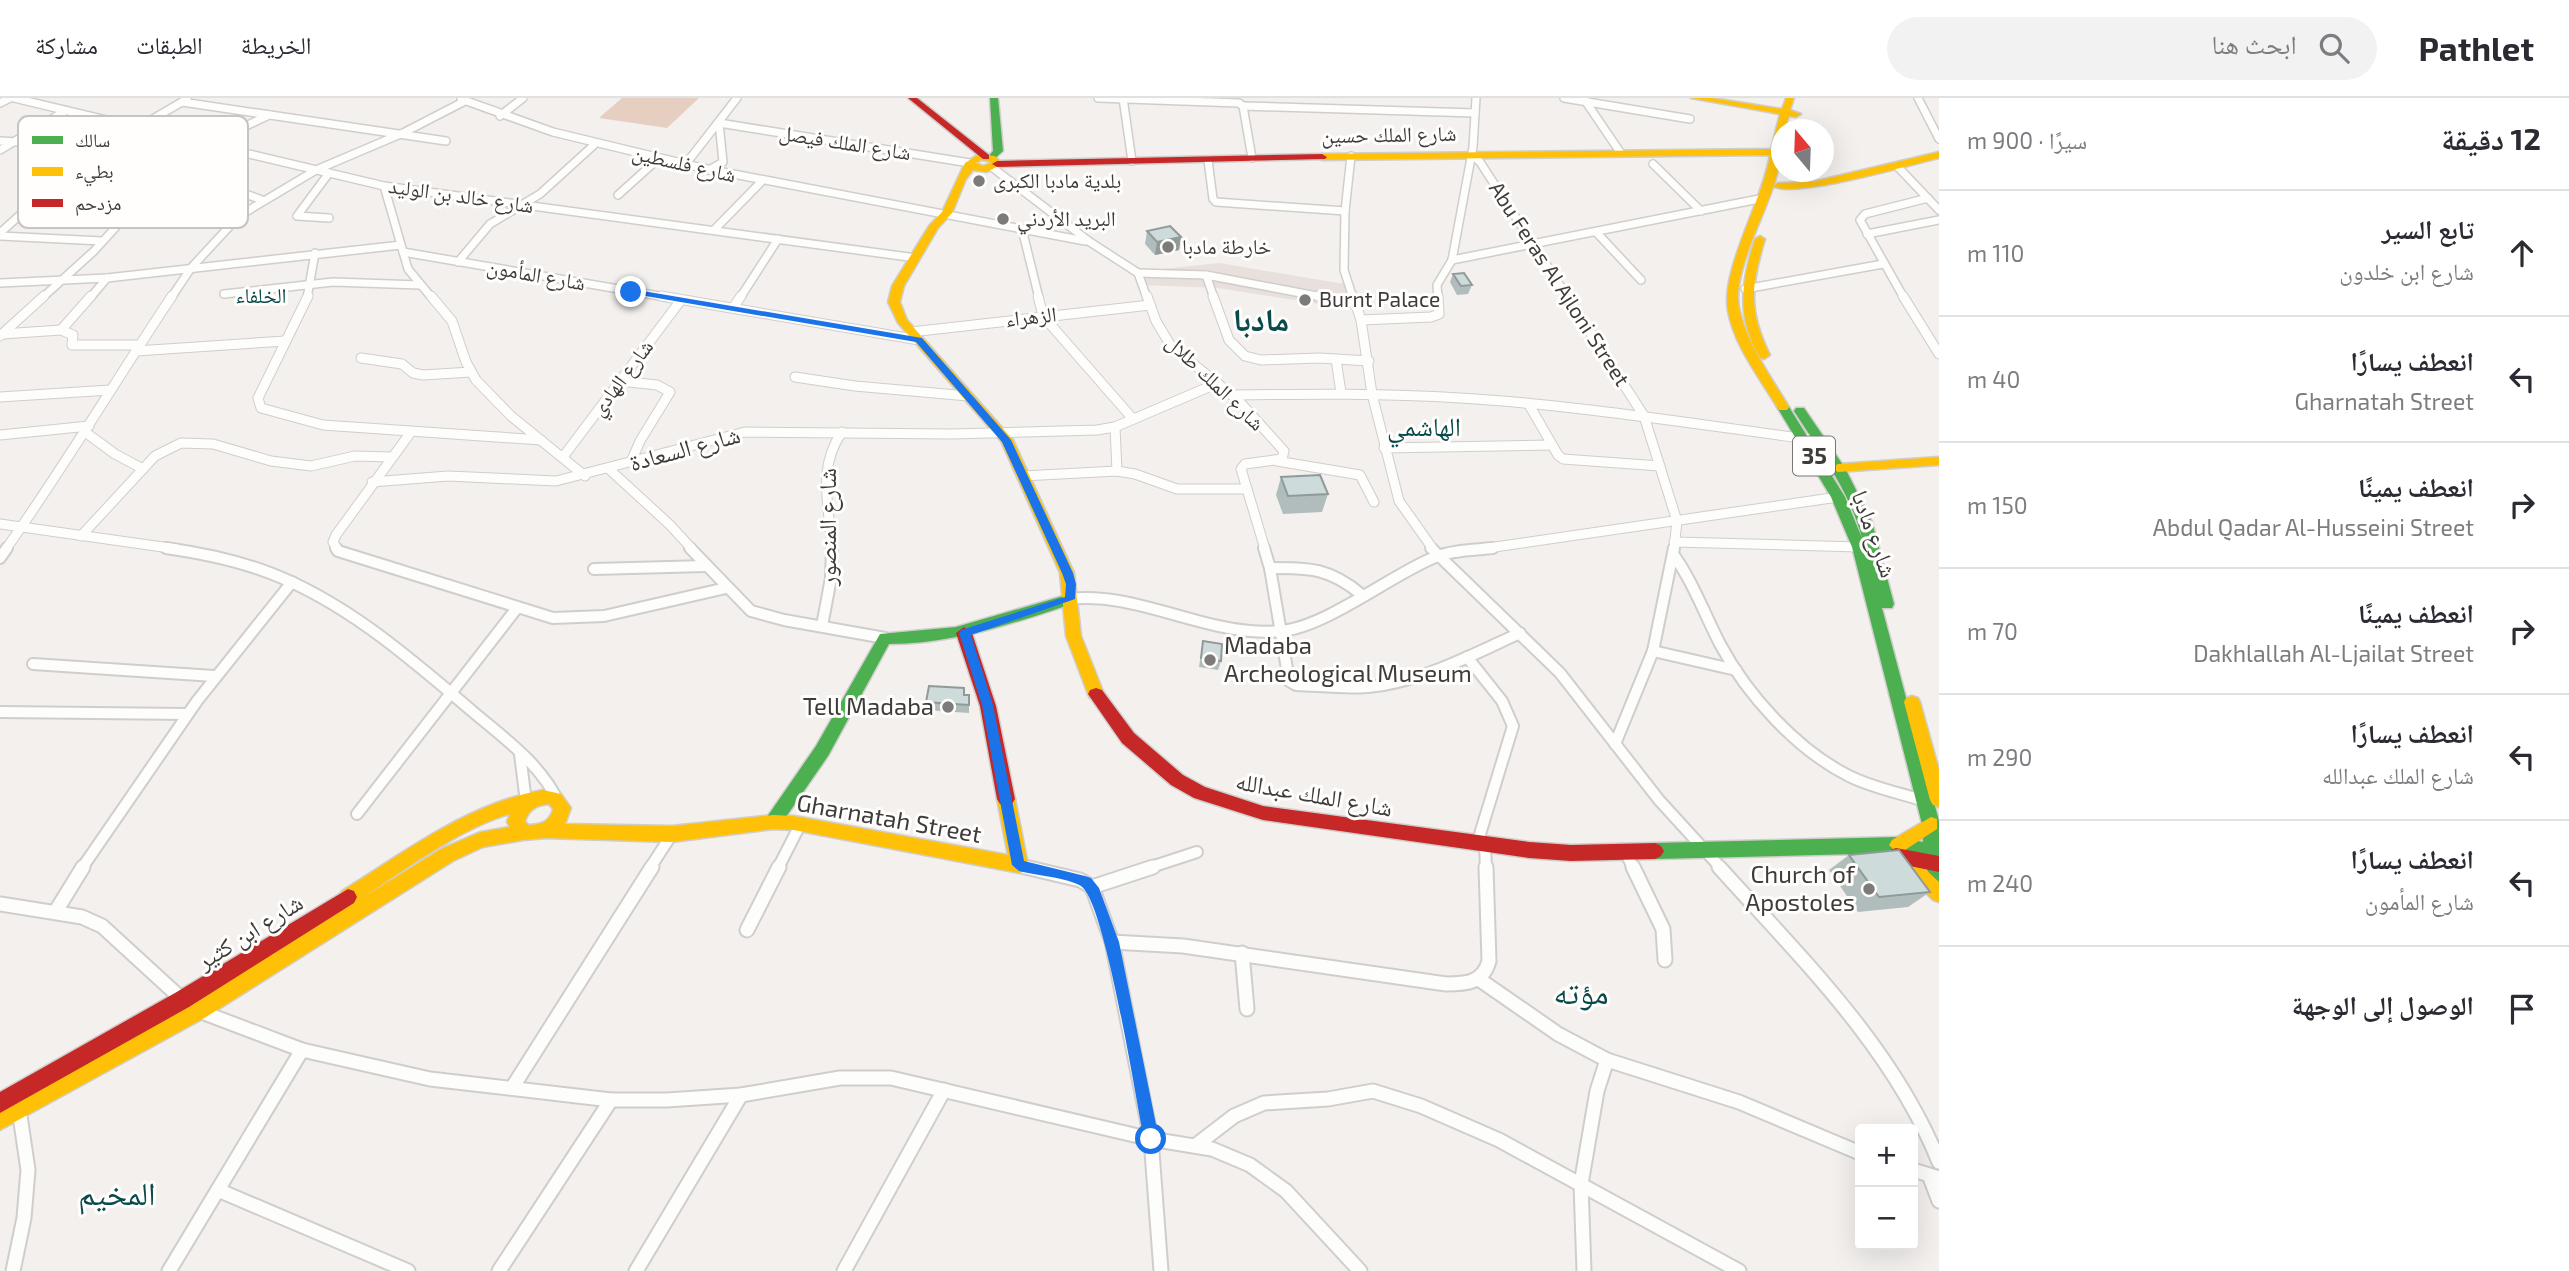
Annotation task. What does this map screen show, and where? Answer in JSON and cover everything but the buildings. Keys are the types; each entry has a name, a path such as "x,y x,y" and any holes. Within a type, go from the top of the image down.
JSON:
{"main road":[{"path":"905,98 983,162"},
{"path":"912,98 983,162"},
{"path":"911,331 894,302 895,294 944,215 983,162 998,153 994,98"},
{"path":"1695,98 1793,110"},
{"name":"شارع الملك حسين","path":"983,162 1619,152 1771,157"},
{"path":"1778,186 1812,185 1939,155"},
{"name":"شارع مادبا","path":"1771,178 1734,280 1733,310 1747,347 1810,436 1838,468 1865,522 1932,800 1931,824 1939,887"},
{"name":"شارع مادبا","path":"1778,182 1745,289 1744,306 1755,335 1810,436 1858,547 1932,800"},
{"name":"شارع الملك عبدالله","path":"911,331 1001,433 1023,476 1068,573 1071,584 1070,614 1078,652 1095,693 1129,738 1177,780 1200,793 1247,810 1481,845 1571,853 1852,848 1900,851 1936,857"},
{"path":"1838,468 1939,461"},
{"path":"773,822 822,751 885,638 925,639 964,633 1070,599"},
{"path":"964,633 988,705 1019,865"},
{"path":"561,805 559,820 548,831 539,834 523,832 516,822 516,814 526,803 541,796 555,799 595,830"},
{"name":"شارع ابن كثير","path":"0,1102 182,1000 457,829 490,812 526,803"},
{"name":"Gharnatah Street","path":"548,831 595,830 672,834 773,822 801,823 1019,865"},
{"path":"1931,824 1900,851 1939,894"},
{"name":"شارع ابن كثير","path":"0,1120 199,1010 447,855 481,840 523,832"}],"street":[{"path":"0,103 12,98"},
{"name":"شارع خالد بن الوليد","path":"12,98 86,116"},
{"path":"157,116 189,98"},
{"path":"500,116 523,98"},
{"path":"685,166 737,98"},
{"path":"1098,98 1475,113"},
{"path":"1123,98 1132,161"},
{"path":"1362,320 1437,316 1440,310 1437,285 1452,260 1472,155 1476,98"},
{"path":"1564,98 1690,119"},
{"path":"1918,98 1939,139"},
{"path":"248,210 316,170 403,133 462,100"},
{"name":"شارع فلسطين","path":"462,100 500,116 595,144 685,166 1090,242"},
{"path":"1585,100 1619,152"},
{"path":"182,102 446,141"},
{"path":"1240,102 1252,158"},
{"path":"57,116 65,111"},
{"path":"248,125 269,115"},
{"path":"707,170 723,163 719,123"},
{"name":"شارع الملك فيصل","path":"719,123 983,162"},
{"path":"0,150 18,139"},
{"path":"0,141 18,141"},
{"path":"458,262 497,219 540,194 595,144"},
{"name":"شارع خالد بن الوليد","path":"248,154 384,186 916,258"},
{"name":"Abu Feras Al Ajloni Street","path":"1472,155 1480,162 1644,416 1677,521"},
{"path":"1351,156 1345,211 1344,270 1362,320 1372,394 1399,501 1437,556 1560,673 1701,849 1794,948 1867,1039 1914,1108 1939,1162"},
{"path":"618,195 658,159"},
{"path":"1208,160 1213,200 1216,202 1345,211"},
{"path":"983,162 1090,242 1138,273 1206,275 1355,303"},
{"path":"1653,164 1701,211"},
{"path":"1897,166 1938,207"},
{"path":"329,173 297,216 329,218"},
{"path":"714,230 761,182"},
{"path":"384,186 410,275 452,321 471,372 511,416 585,475"},
{"path":"248,195 262,200"},
{"path":"1452,260 1533,246 1763,198"},
{"path":"1928,198 1865,214 1860,223 1939,353"},
{"name":"شارع فلسطين","path":"1026,229 1051,224 1053,214"},
{"path":"0,234 18,217"},
{"path":"1867,234 1939,220"},
{"path":"1,335 115,228"},
{"path":"0,558 191,268 228,228"},
{"path":"1026,229 1043,316 1133,419"},
{"path":"1597,233 1641,280"},
{"path":"0,234 102,241"},
{"path":"733,308 778,239"},
{"name":"شارع المأمون","path":"0,283 107,278 315,253 402,249 458,262 877,333 911,331"},
{"path":"315,253 312,283 258,398 261,408 323,425 541,440"},
{"path":"1745,289 1883,264"},
{"name":"شارع الملك طلال","path":"1138,273 1156,321 1171,346 1232,395 1284,451 1284,457 1277,461 1245,464 1241,469 1270,568 1287,678 1296,685 1380,685 1416,677 1520,633"},
{"path":"1206,275 1229,340 1237,351 1245,356 1261,359 1369,361"},
{"path":"61,330 107,278"},
{"path":"224,294 312,283 420,285"},
{"name":"شارع الهادي","path":"563,457 681,300"},
{"name":"الزهراء","path":"911,331 1150,305"},
{"path":"877,333 895,328 911,331"},
{"path":"1,335 61,330 72,335 72,345 138,348 285,341"},
{"path":"361,358 402,364 413,373 423,375 471,372"},
{"path":"1336,359 1341,393"},
{"path":"795,377 855,386 968,396"},
{"path":"620,381 657,386 670,393 631,462"},
{"name":"شارع السعادة","path":"372,482 448,477 556,481 745,432 1001,433 1097,430 1115,426 1218,383"},
{"path":"0,397 110,390"},
{"path":"1232,395 1341,393 1528,403 1810,436"},
{"path":"1528,403 1558,455 1566,460 1660,466"},
{"path":"1115,426 1117,471"},
{"path":"0,435 87,429 115,454 143,469"},
{"path":"411,432 372,482 336,536 334,542 338,551 553,618 581,619 726,588"},
{"name":"شارع المنصور","path":"822,626 832,565 826,468 829,448 842,432"},
{"path":"81,536 164,450 194,442 213,444 292,465 322,464 355,456 391,457"},
{"path":"1384,448 1552,445"},
{"path":"1277,461 1360,475 1374,502"},
{"path":"609,469 670,526 726,588 751,611 784,620 885,638"},
{"path":"1023,476 1117,471 1135,474 1177,489 1247,489"},
{"path":"1070,599 1095,596 1212,624 1281,631 1308,624 1437,556 1838,497"},
{"path":"1615,744 1653,651 1677,521"},
{"path":"0,524 159,545 244,564 292,582 371,630 451,692 547,780 561,805"},
{"path":"1674,548 1858,547"},
{"path":"1674,548 1736,670 1779,721 1833,767 1849,776 1932,800"},
{"path":"594,569 706,566"},
{"path":"1270,568 1319,568 1333,572 1362,596"},
{"path":"56,911 100,838 187,713 292,582"},
{"path":"357,814 517,608"},
{"path":"1653,651 1736,670"},
{"path":"1112,942 1242,953 1446,984 1466,984 1480,980 1487,971 1489,961 1481,845 1513,726 1502,701 1466,657"},
{"path":"33,664 214,676"},
{"path":"0,712 187,713"},
{"path":"520,754 526,803"},
{"path":"747,930 801,823"},
{"path":"512,1088 672,834"},
{"path":"1625,851 1663,929 1665,960"},
{"path":"1161,1271 1151,1139 1112,942 1091,887 1197,852"},
{"name":"Gharnatah Street","path":"1019,865 1080,880 1091,887"},
{"path":"0,904 56,911 82,917 102,926 182,1000 199,1010 302,1050 430,1079 611,1100 667,1100 741,1095 865,1076 891,1078 1231,1155 1261,1172 1299,1204 1360,1271"},
{"path":"1242,953 1247,1009"},
{"path":"1480,980 1558,1034 1607,1060 1739,1102 1855,1151"},
{"path":"169,1271 302,1050"},
{"path":"1584,1271 1581,1184 1597,1091 1607,1060"},
{"path":"844,1271 944,1090"},
{"path":"1195,1146 1234,1116 1264,1103 1328,1099 1373,1091 1421,1106 1488,1135 1739,1271"},
{"path":"636,1271 741,1095"},
{"path":"499,1271 611,1100"},
{"path":"13,1271 24,1219 28,1170 19,1110"},
{"path":"1934,1176 1939,1201"},
{"path":"218,1190 408,1271"}],"shaded area":[{"path":"622,98 699,98 667,128 599,118"},
{"path":"1219,263 1344,284 1352,309 1217,288 1142,285 1134,272"}],"traffic: fast":[{"path":"992,158 998,151 994,98"},
{"path":"1783,407 1838,497 1859,547 1931,824 1932,850 1939,887"},
{"path":"1800,411 1838,468 1865,522 1887,604"},
{"path":"773,822 822,751 885,638 956,632 1002,621 1070,599"},
{"path":"1655,851 1898,845 1939,852"}],"traffic: slow":[{"path":"1695,98 1796,114"},
{"path":"1783,407 1747,347 1733,310 1734,280 1772,175 1778,133 1790,98"},
{"path":"1322,157 1771,152"},
{"path":"1778,186 1812,185 1939,155"},
{"path":"979,157 992,158 997,164 987,169 976,168 970,163 979,157"},
{"path":"971,165 961,179 947,213 934,226 898,286 894,302 902,321 1007,440 1067,573 1074,636 1096,694"},
{"path":"1760,239 1747,298 1751,324 1764,355"},
{"path":"1838,468 1939,461"},
{"path":"1912,702 1939,800"},
{"path":"549,797 555,799 562,808 557,821 543,831 523,832 516,822 523,806 537,798 549,797"},
{"path":"548,831 672,834 773,822 794,823 1019,865 1006,799"},
{"path":"348,897 457,829 490,812 525,803"},
{"path":"1898,845 1931,824"},
{"path":"0,1120 199,1010 447,855 481,840 523,832"},
{"path":"1902,857 1939,894"}],"traffic: jam":[{"path":"912,98 986,157"},
{"path":"997,164 1322,157"},
{"path":"964,633 988,706 1006,799"},
{"path":"1096,694 1128,738 1177,780 1200,793 1263,813 1529,850 1571,853 1655,851"},
{"path":"1896,856 1939,864"},
{"path":"0,1103 182,1000 348,897"}],"place":[{"name":"بلدية مادبا الكبرى","path":"979,181"},
{"name":"البريد الأردني","path":"1003,219"},
{"name":"خارطة مادبا","path":"1168,247"},
{"name":"Burnt Palace","path":"1305,300"},
{"name":"Madaba Archeological Museum","path":"1210,660"},
{"name":"Tell Madaba","path":"948,707"},
{"name":"Church of Apostoles","path":"1869,889"}],"district":[{"name":"الخلفاء","path":"261,296"},
{"name":"مادبا","path":"1261,320"},
{"name":"الهاشمي","path":"1424,427"},
{"name":"مؤته","path":"1581,993"},
{"name":"المخيم","path":"117,1194"}],"route":[{"path":"631,292 919,340 1001,433 1011,448 1068,573 1071,584 1070,599 964,633 988,705 1019,865 1080,880 1095,892 1112,942 1151,1139"}]}
